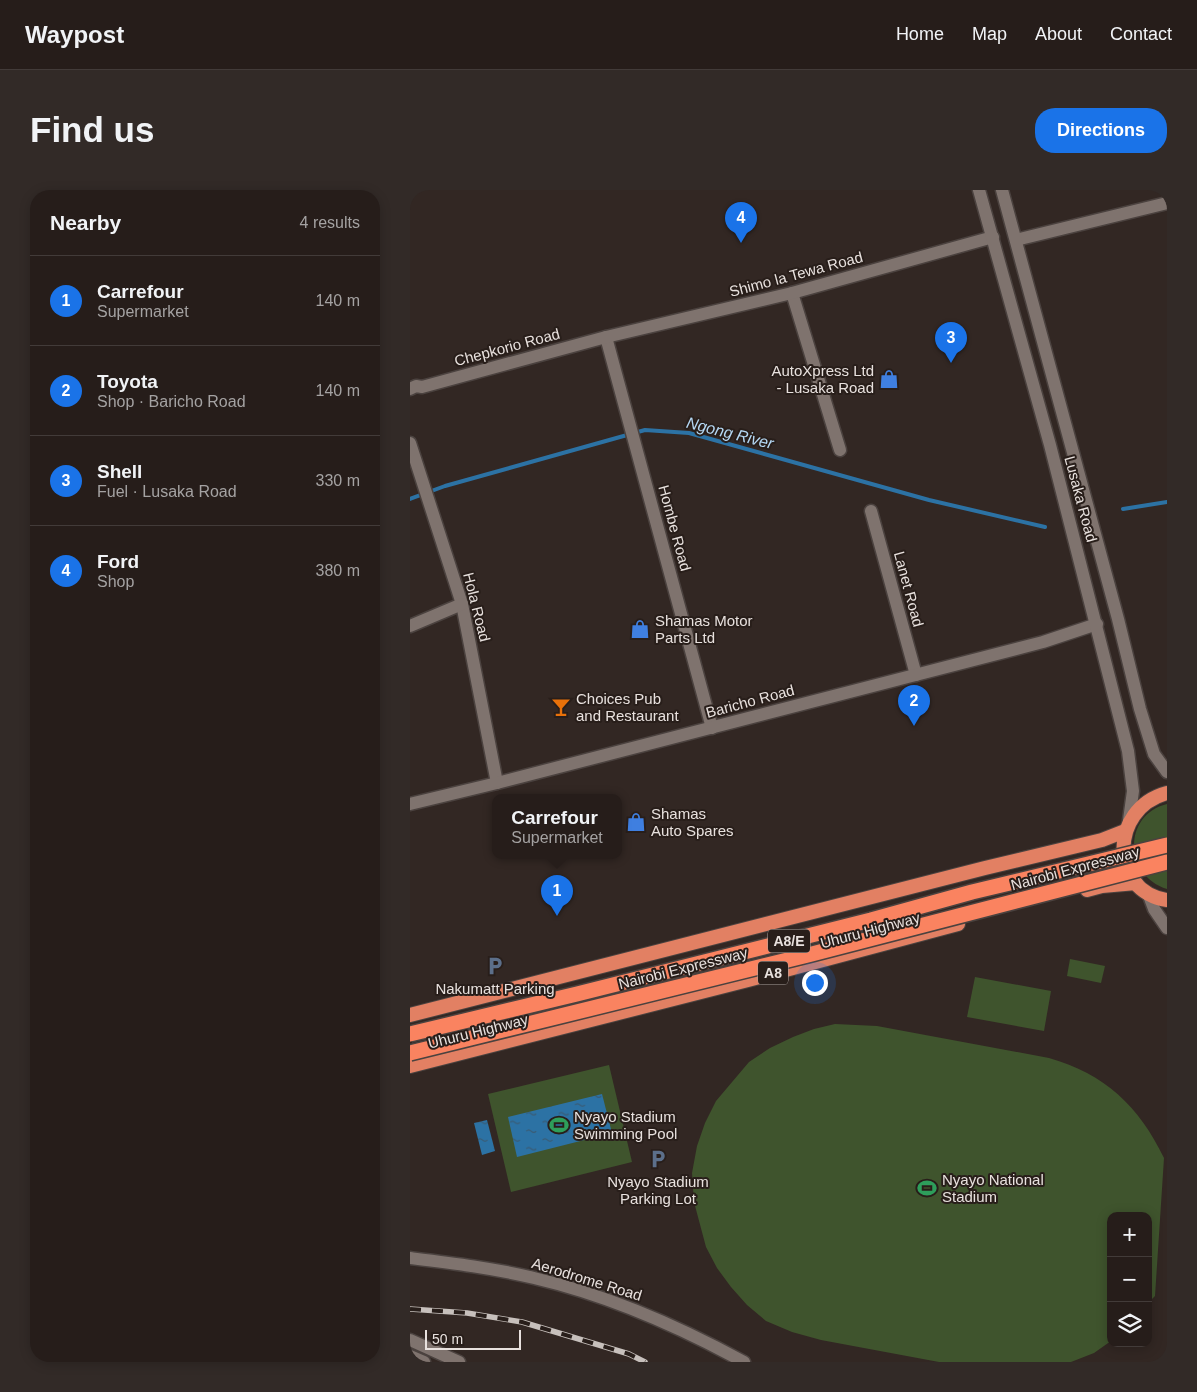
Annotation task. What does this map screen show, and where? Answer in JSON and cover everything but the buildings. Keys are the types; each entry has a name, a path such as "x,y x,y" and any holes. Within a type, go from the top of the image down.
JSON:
{"highway":[{"path":"1167,793 1151,799 1139,808 1127,826 1123,856 1128,870 1136,883 1148,893 1167,900"},
{"name":"Uhuru Highway","path":"410,1015 975,870 1102,840 1127,826"},
{"name":"Nairobi Expressway","path":"410,1034 578,994 871,920 972,892 1167,845"},
{"name":"Nairobi Expressway","path":"410,1052 798,958 1167,862"},
{"name":"Uhuru Highway","path":"410,1066 739,982 1102,886 1136,883"}],"street":[{"name":"Lusaka Road","path":"979,190 1097,624 1128,751 1133,790 1127,826"},
{"name":"Lusaka Road","path":"1002,190 1118,620 1140,709 1154,754 1167,772"},
{"path":"1016,240 1167,203"},
{"name":"Shimo la Tewa Road","path":"606,337 792,293 993,237"},
{"path":"792,293 840,450"},
{"name":"Chepkorio Road","path":"413,387 422,387 606,337"},
{"name":"Hombe Road","path":"606,337 712,728"},
{"name":"Hola Road","path":"410,443 462,604 497,783"},
{"name":"Lanet Road","path":"872,511 916,675"},
{"path":"410,626 462,604"},
{"name":"Baricho Road","path":"410,804 1043,642 1097,624"},
{"path":"1148,893 1154,908 1167,928"},
{"name":"Aerodrome Road","path":"410,1258 460,1264 533,1278 578,1290 619,1304 679,1329 744,1362"},
{"path":"410,1340 459,1362"},
{"path":"410,1356 424,1362"}],"green space":[{"path":"1167,804 1167,889 1153,882 1143,872 1136,859 1134,846 1136,832 1142,820 1152,810"},
{"path":"1070,959 1105,966 1101,983 1067,976"},
{"path":"975,977 1051,991 1044,1031 967,1017"},
{"name":"Nyayo National Stadium","path":"835,1024 877,1026 1049,1058 1087,1073 1118,1094 1143,1123 1164,1158 1155,1296 1152,1299 1152,1212 1107,1212 1107,1344 1094,1353 1071,1362 939,1362 821,1340 792,1332 766,1321 747,1305 731,1287 717,1268 706,1247 694,1202 692,1173 697,1146 705,1123 716,1101 749,1062 770,1048 814,1029"},
{"name":"Nyayo Stadium Swimming Pool","path":"609,1065 632,1162 511,1192 488,1094"}],"water":[{"path":"602,1094 612,1133 517,1157 508,1117"},
{"path":"487,1120 495,1151 482,1155 474,1123"}],"waterway":[{"name":"Ngong River","path":"410,499 445,486 645,430 689,433 929,500 1045,527"},
{"name":"Ngong River","path":"1123,509 1167,502"}],"railway":[{"path":"410,1309 467,1313 522,1322 629,1354 645,1362"}],"place":[{"name":"Ford","path":"741,243"},
{"name":"Shell","path":"951,363"},
{"name":"AutoXpress Ltd - Lusaka Road","path":"889,379"},
{"name":"Shamas Motor Parts Ltd","path":"640,629"},
{"name":"Choices Pub and Restaurant","path":"561,707"},
{"name":"Toyota","path":"914,726"},
{"name":"Shamas Auto Spares","path":"636,822"},
{"name":"Carrefour","path":"557,916"},
{"name":"Nakumatt Parking","path":"495,966"},
{"name":"Nyayo Stadium Swimming Pool","path":"559,1125"},
{"name":"Nyayo Stadium Parking Lot","path":"658,1159"},
{"name":"Nyayo National Stadium","path":"927,1188"}]}
